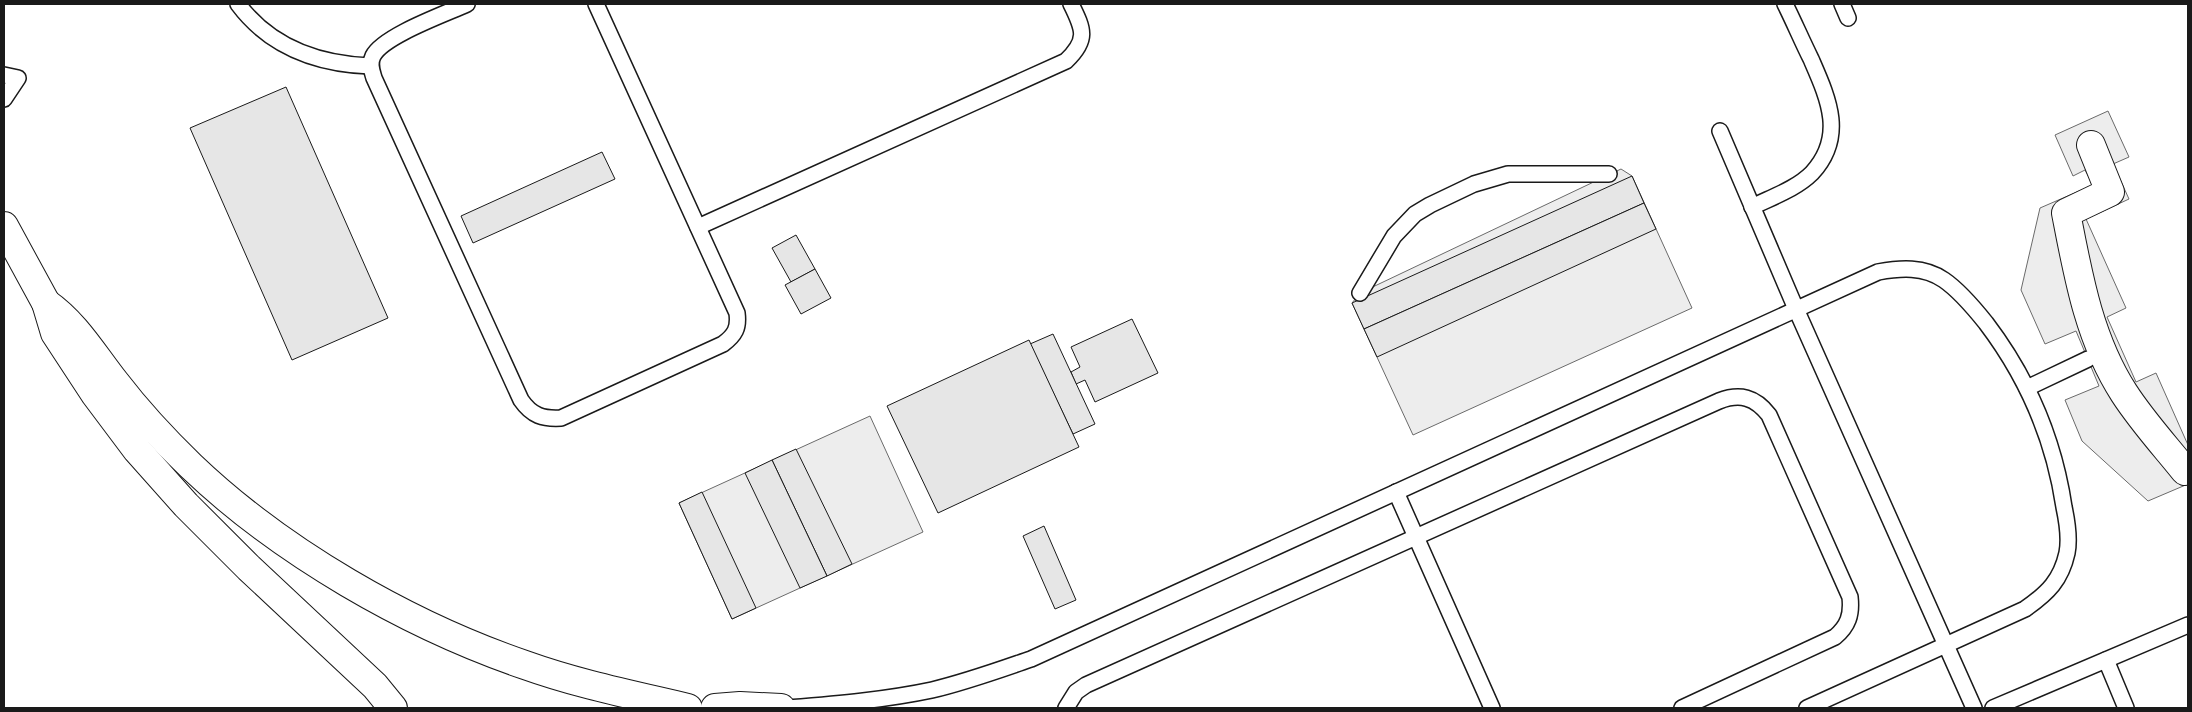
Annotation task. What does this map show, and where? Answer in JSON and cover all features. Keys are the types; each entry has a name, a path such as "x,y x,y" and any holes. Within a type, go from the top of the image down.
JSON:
{"street":[{"path":"2091,145 2110,192 2066,213 2086,309 2104,353 2124,393 2185,472 2188,470"},
{"path":"4,226 46,303 56,333 95,394 162,480 249,568 375,686 394,708"},
{"path":"46,303 65,317 140,412 207,480 246,515 324,567 399,611 488,652 566,678 688,708"},
{"path":"715,708 740,706 781,708"}],"lane":[{"path":"238,4 264,31 287,47 332,63 370,66"},
{"path":"467,4 384,43 372,57 370,66 521,400 528,410 537,416 548,419 561,418 723,344 732,338 737,330 737,313 596,4"},
{"path":"698,227 1066,61 1077,51 1082,41 1081,26 1072,4"},
{"path":"1752,207 1795,186 1812,173 1823,157 1829,142 1832,124 1830,106 1785,4"},
{"path":"1842,4 1848,18"},
{"path":"4,75 18,78 4,99"},
{"path":"1720,131 1796,309 1948,645 1974,708"},
{"path":"1360,293 1394,236 1415,214 1430,205 1474,184 1508,174 1609,174"},
{"path":"788,708 858,702 932,690 984,675 1031,658 1878,272 1900,268 1924,270 1943,279 1960,293 1979,314 1997,338 2027,388 2049,442 2061,486 2067,524 2068,551 2061,574 2047,594 2025,609 1807,708"},
{"path":"2027,388 2104,353"},
{"path":"1066,708 1076,692 1086,685 1719,401 1731,396 1744,396 1755,401 1769,415 1850,598 1852,609 1844,630 1836,638 1682,708"},
{"path":"1396,492 1492,708"},
{"path":"1993,708 2188,625"},
{"path":"2106,660 2126,708"}],"shaded area":[{"path":"2108,111 2129,157 2113,164 2129,199 2086,219 2126,308 2107,317 2136,382 2156,373 2188,445 2188,484 2148,501 2082,441 2065,400 2099,386 2076,331 2045,344 2021,290 2040,208 2093,185 2085,170 2073,176 2055,135"},
{"path":"1621,169 1632,176 1692,308 1413,435 1352,303 1360,293"},
{"path":"870,416 923,532 732,619 679,503"}],"building":[{"path":"286,87 388,318 292,360 190,128"},
{"path":"602,152 615,179 473,243 461,216"},
{"path":"1632,176 1644,203 1364,329 1352,303"},
{"path":"1644,203 1656,229 1377,357 1364,329"},
{"path":"796,235 815,269 791,282 772,248"},
{"path":"815,269 831,298 801,314 785,285"},
{"path":"1132,319 1158,373 1095,402 1085,380 1076,384 1071,372 1080,367 1071,347"},
{"path":"1053,334 1095,424 1073,434 1030,344"},
{"path":"1029,340 1079,447 938,513 887,406"},
{"path":"796,449 852,564 827,576 772,460"},
{"path":"772,460 827,576 800,588 745,473"},
{"path":"702,492 756,608 732,619 679,503"},
{"path":"1044,526 1076,600 1055,609 1023,536"}]}
